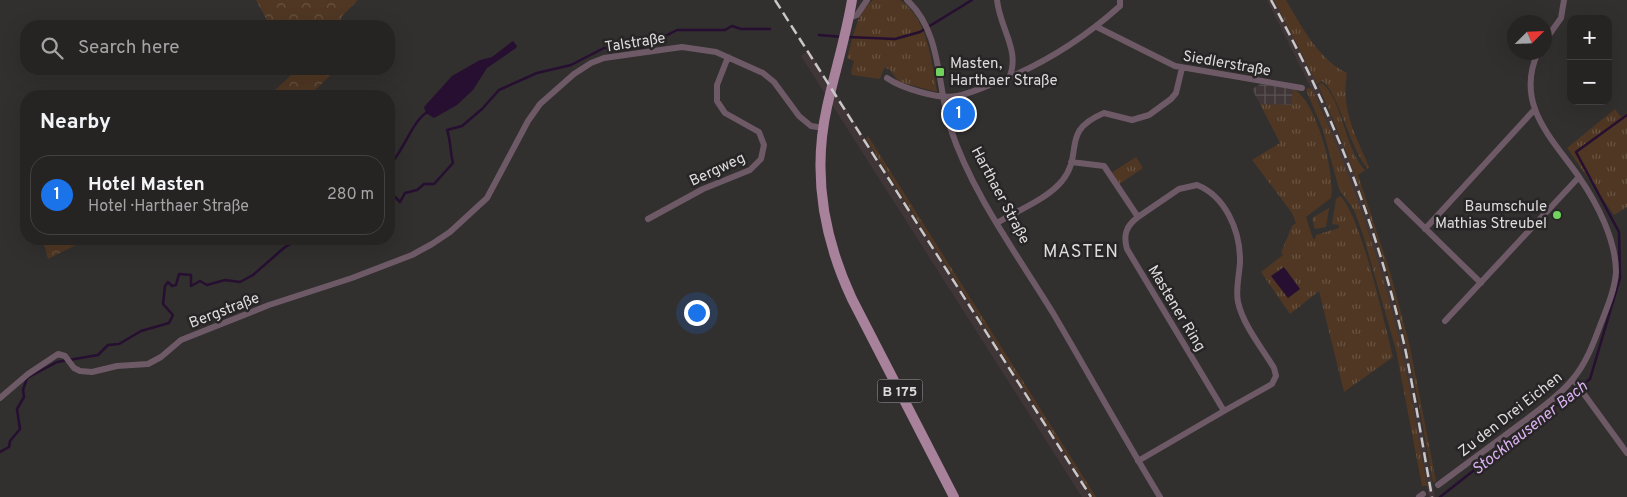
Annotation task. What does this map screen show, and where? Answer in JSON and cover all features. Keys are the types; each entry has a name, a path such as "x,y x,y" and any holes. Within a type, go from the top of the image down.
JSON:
{"main road":[{"name":"B 175","path":"852,0 847,31 824,128 821,167 823,208 838,267 855,307 954,497"}],"street":[{"path":"849,18 857,15 867,0"},
{"name":"Harthaer Straße","path":"907,0 914,6 926,28 944,96 946,114 957,144 997,223 1053,314 1160,497"},
{"path":"996,0 1002,26 1014,57 1014,66 1009,78"},
{"path":"888,78 897,85 956,97 1009,78 1057,54 1097,27 1120,6 1120,0"},
{"path":"1552,31 1561,18 1564,0"},
{"name":"Siedlerstraße","path":"1097,27 1168,64 1302,88"},
{"name":"Talstraße","path":"467,216 487,198 528,121 540,104 591,63 604,58 682,48 716,52 763,74 774,82 799,116 811,126 824,128"},
{"name":"Bergweg","path":"648,219 702,189 750,170 761,159 764,145 759,132 725,113 717,101 717,85 728,57"},
{"name":"Zu den Drei Eichen","path":"1438,485 1577,384 1582,366 1599,328 1616,273 1607,231 1593,200 1579,176 1550,141 1535,109 1531,76 1536,60"},
{"path":"997,223 1053,190 1068,173 1079,129 1084,122 1104,113 1132,120 1149,114 1171,99 1176,93 1182,68"},
{"path":"1425,229 1535,109"},
{"path":"1071,162 1104,166 1138,217"},
{"path":"1446,321 1579,176"},
{"name":"Mastener Ring","path":"1138,461 1272,384 1276,376 1274,368 1241,311 1237,300 1240,252 1231,219 1216,196 1197,185 1179,189 1138,217 1126,231 1124,240 1127,249 1224,411"},
{"path":"1397,201 1481,283"},
{"name":"Bergstraße","path":"0,398 28,374 53,357 63,354 80,371 92,372 118,366 148,364 162,357 180,340 269,305 322,289 412,255 450,232 467,216"},
{"path":"1577,384 1627,453"}],"shaded area":[{"path":"1267,0 1274,0 1317,84 1352,166 1374,232 1407,348 1435,497 1429,497 1401,349 1369,233 1323,112"},
{"path":"513,41 517,46 516,48 487,68 473,90 457,105 434,118 426,113 424,107 452,76 480,60 492,57"},
{"path":"809,50 1093,497 1082,497 801,56"},
{"path":"1261,84 1293,89 1292,105 1260,104 1252,89"},
{"path":"1284,267 1300,289 1288,298 1271,276"}],"green space":[{"path":"256,0 358,0 342,16 341,20 267,20"},
{"path":"873,0 900,0 917,18 927,42 937,92 899,82 889,69 884,68 880,79 852,75 854,61 847,58 853,35 867,5"},
{"path":"1274,0 1286,0 1319,51 1328,60 1347,73 1346,99 1350,122 1369,167 1368,169 1355,148 1339,108 1328,87 1322,81 1317,84"},
{"path":"291,75 331,75 315,90 275,90"},
{"path":"1322,83 1329,90 1334,100 1353,150 1365,170 1358,175 1391,275 1410,347 1436,481 1433,483 1411,365 1390,281 1345,149 1318,85"},
{"path":"1308,88 1312,89 1339,152 1363,216 1384,281 1405,365 1427,486 1422,486 1396,350 1363,235 1354,210 1339,189 1323,130 1306,90"},
{"path":"1293,89 1309,107 1316,122 1327,156 1332,187 1331,198 1306,217 1313,239 1315,239 1316,235 1339,228 1339,225 1332,224 1336,199 1340,196 1348,207 1364,247 1393,357 1344,392 1319,291 1290,314 1261,272 1283,255 1281,253 1292,226 1296,223 1292,213 1252,160 1280,143 1260,104 1291,105"},
{"path":"1615,109 1621,117 1627,113 1627,207 1614,215 1567,148"},
{"path":"868,136 1096,497 1093,497 866,139"},
{"path":"1136,157 1143,168 1118,185 1111,173"},
{"path":"1329,208 1326,227 1315,229 1312,218"},
{"path":"44,245 76,245 48,259"}],"waterway":[{"path":"848,37 895,39 920,32 972,0"},
{"path":"395,197 400,202 405,193 417,190 424,184 434,184 453,163 447,130 462,126 482,109 499,90 537,73 571,65 604,48 644,47 677,30 725,30 732,26 741,29 770,29"},
{"path":"819,35 843,37"},
{"path":"395,158 421,117 426,113"},
{"name":"Stockhausener Bach","path":"1440,497 1590,379 1620,278 1619,232 1576,152 1627,115"},
{"path":"0,452 9,447 10,441 20,429 17,409 24,397 23,390 27,378 57,362 98,355 108,345 119,344 141,331 169,323 173,315 163,304 165,286 168,282 172,286 176,285 179,274 191,275 191,286 200,281 207,285 225,280 240,282 253,275 289,245"}],"railway":[{"path":"775,0 1091,497"},
{"path":"1271,0 1293,41 1333,126 1367,214 1394,303 1405,348 1432,497"}],"place":[{"name":"Masten, Harthaer Straße","path":"940,72"},
{"name":"Hotel Masten","path":"959,114"},
{"name":"Baumschule Mathias Streubel","path":"1557,215"}],"district":[{"name":"MASTEN","path":"1081,251"}]}
